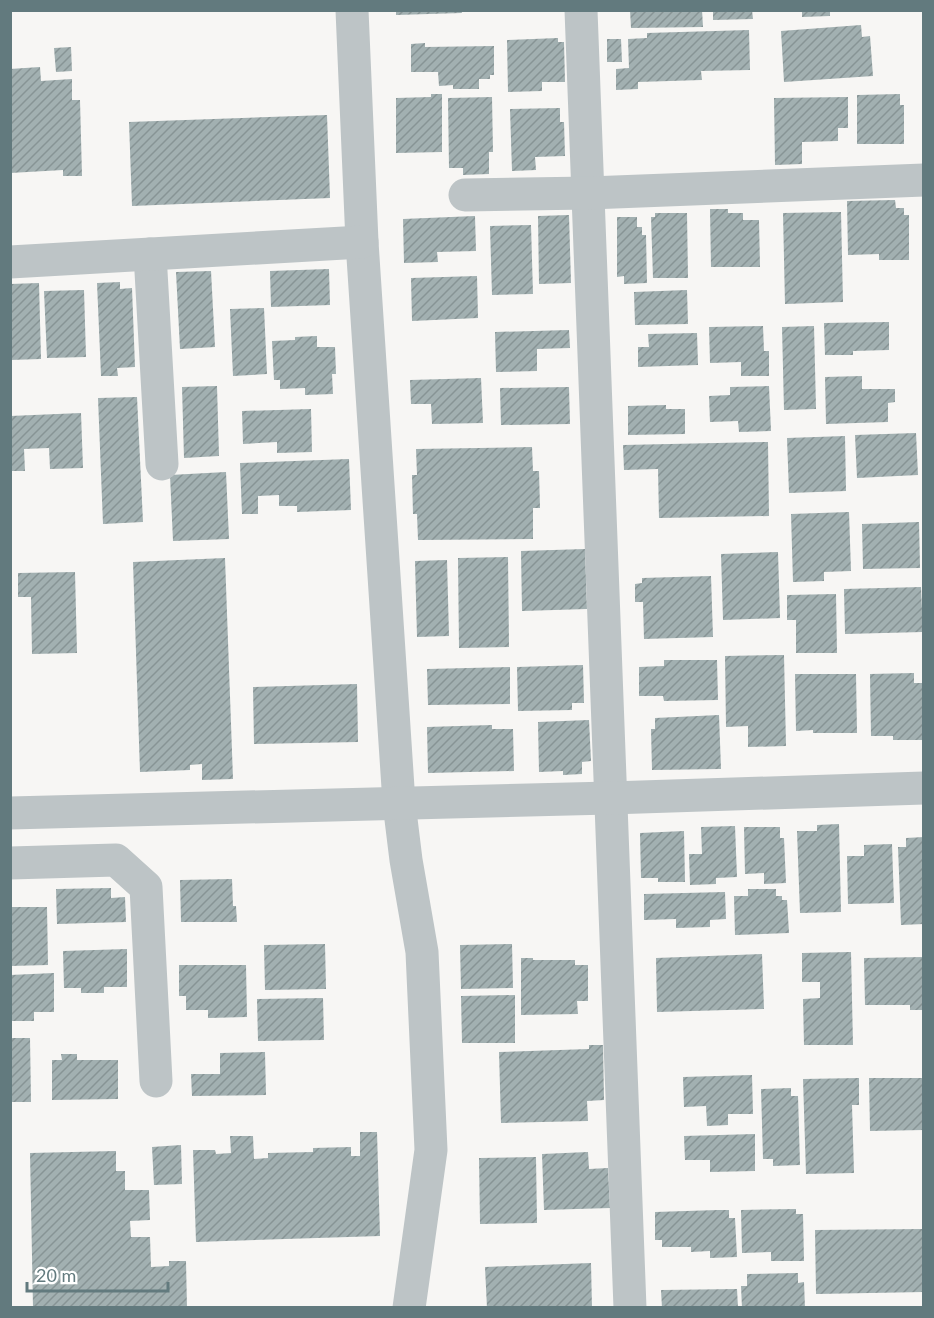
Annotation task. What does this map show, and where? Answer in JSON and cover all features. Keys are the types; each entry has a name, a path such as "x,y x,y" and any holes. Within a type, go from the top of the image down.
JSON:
{"street":[{"path":"352,10 362,242 399,803 422,952 431,1150 409,1308"},
{"path":"581,10 630,1308"},
{"path":"465,195 589,193 924,180"},
{"path":"10,262 362,242"},
{"path":"150,254 162,464"},
{"path":"10,813 924,788"},
{"path":"10,863 116,860 146,887 156,1081"}],"building":[{"path":"396,10 461,10 462,13 396,15"},
{"path":"630,10 702,10 703,27 631,28"},
{"path":"713,10 752,10 753,19 713,20"},
{"path":"802,10 830,10 830,16 802,17"},
{"path":"861,25 862,37 870,36 873,76 784,82 781,31"},
{"path":"749,30 750,70 701,71 702,80 638,82 638,89 616,90 616,69 629,68 628,39 647,38 647,33"},
{"path":"558,38 558,42 564,42 565,82 542,82 542,91 508,92 507,40"},
{"path":"607,39 621,39 622,62 607,62"},
{"path":"425,43 425,47 494,46 494,75 490,75 490,79 479,79 479,89 453,89 453,85 439,86 438,72 411,72 411,44"},
{"path":"71,47 72,71 56,72 54,48"},
{"path":"40,67 41,81 72,79 72,100 80,100 82,176 63,176 63,170 10,173 10,69"},
{"path":"431,94 442,94 442,152 396,153 396,98 431,97"},
{"path":"900,94 900,105 904,105 904,144 857,144 857,95"},
{"path":"492,97 493,152 489,152 489,174 463,175 463,168 449,168 448,98"},
{"path":"848,97 848,128 838,128 838,141 802,142 802,164 775,165 774,98"},
{"path":"560,108 560,122 564,122 565,156 535,157 536,170 512,171 510,109"},
{"path":"327,115 330,198 132,206 129,122"},
{"path":"895,200 896,208 904,208 904,215 909,215 909,260 879,260 879,254 848,255 847,201"},
{"path":"710,209 728,209 728,213 743,213 743,220 759,220 760,267 711,267"},
{"path":"841,212 843,302 785,304 783,213"},
{"path":"655,213 687,213 688,278 653,278 651,217 655,217"},
{"path":"569,215 571,283 539,284 538,216"},
{"path":"475,216 476,251 437,252 438,262 404,263 403,219"},
{"path":"617,217 637,217 637,227 642,227 642,235 646,235 647,283 624,284 624,276 617,277"},
{"path":"531,225 533,294 492,295 490,226"},
{"path":"329,269 330,305 271,307 270,271"},
{"path":"211,271 215,347 180,349 176,272"},
{"path":"477,276 478,318 412,321 411,278"},
{"path":"120,282 120,289 132,288 135,367 117,368 118,376 101,376 97,283"},
{"path":"39,283 41,359 10,360 10,284"},
{"path":"84,290 86,357 47,358 44,291"},
{"path":"687,290 688,324 635,325 634,292"},
{"path":"264,308 267,374 233,376 230,309"},
{"path":"889,322 889,350 853,351 853,355 825,355 824,323"},
{"path":"763,326 764,351 769,351 769,376 741,376 741,362 710,363 709,327"},
{"path":"814,326 816,409 784,410 782,327"},
{"path":"569,330 570,348 537,349 537,371 496,372 495,332"},
{"path":"697,333 698,365 638,367 638,347 649,347 648,334"},
{"path":"317,336 317,347 335,347 336,374 332,374 333,394 305,395 305,388 280,389 280,380 274,380 272,341"},
{"path":"862,376 862,389 895,389 895,402 888,403 888,422 826,424 825,377"},
{"path":"481,378 483,423 432,424 431,404 411,404 410,380"},
{"path":"217,386 219,456 184,458 182,387"},
{"path":"769,386 771,431 739,432 738,421 710,422 709,396 730,395 730,387"},
{"path":"569,387 570,424 501,425 500,388"},
{"path":"137,397 143,522 103,524 98,398"},
{"path":"666,405 666,409 685,409 685,434 628,435 628,406"},
{"path":"311,409 312,452 277,453 277,442 243,444 242,411"},
{"path":"81,413 83,468 50,469 49,448 24,449 25,471 10,471 10,416"},
{"path":"916,433 918,475 857,478 855,435"},
{"path":"845,436 846,491 789,493 787,438"},
{"path":"768,442 769,516 659,518 658,469 624,470 623,445"},
{"path":"532,447 533,471 539,471 540,508 533,508 533,539 418,540 417,514 413,514 412,475 417,475 416,449"},
{"path":"349,459 351,510 297,512 297,506 279,506 279,495 258,496 258,514 242,514 240,463"},
{"path":"226,472 229,539 173,541 170,475"},
{"path":"849,512 851,571 824,572 824,581 793,582 791,514"},
{"path":"919,522 920,568 863,569 862,524"},
{"path":"585,549 587,609 522,611 521,551"},
{"path":"778,552 780,618 723,620 721,554"},
{"path":"508,557 509,647 459,648 458,558"},
{"path":"225,558 233,779 202,780 202,764 190,765 190,770 140,772 133,562"},
{"path":"447,560 449,636 417,637 415,561"},
{"path":"75,572 77,653 32,654 31,597 18,597 18,573"},
{"path":"711,576 713,637 644,639 643,602 635,602 635,584 642,583 642,578"},
{"path":"921,587 923,632 845,634 844,589"},
{"path":"836,594 837,653 796,653 796,620 787,620 787,595"},
{"path":"784,655 786,746 748,747 748,726 726,727 725,656"},
{"path":"664,660 717,660 718,700 664,701 663,696 639,696 639,667 664,666"},
{"path":"583,665 584,703 572,703 572,710 518,711 517,667"},
{"path":"510,667 510,704 428,705 427,669"},
{"path":"914,673 914,683 924,683 924,740 893,740 893,736 871,736 870,674"},
{"path":"795,674 856,674 857,733 796,731"},
{"path":"357,684 358,742 254,744 253,687"},
{"path":"719,715 721,769 652,770 651,729 655,729 655,718"},
{"path":"589,720 591,761 582,762 582,774 563,775 563,771 539,772 538,722"},
{"path":"492,725 492,729 513,729 514,771 428,773 427,727"},
{"path":"839,824 841,912 800,913 797,831 817,831 817,825"},
{"path":"735,826 737,877 716,878 716,884 690,885 689,854 702,854 701,827"},
{"path":"744,827 780,827 780,838 784,838 786,883 764,884 764,873 745,874"},
{"path":"684,831 685,882 658,882 658,878 641,878 640,833"},
{"path":"924,837 924,924 901,925 898,847 906,847 906,838"},
{"path":"892,844 894,903 848,904 847,856 864,856 864,845"},
{"path":"232,879 233,906 236,906 237,922 181,922 180,880"},
{"path":"111,888 111,898 125,897 126,922 57,924 56,889"},
{"path":"748,889 776,889 776,896 782,896 782,900 787,900 789,933 735,935 734,896 748,896"},
{"path":"725,892 726,919 710,920 710,927 676,928 676,919 644,920 644,894"},
{"path":"10,907 47,907 48,965 10,966"},
{"path":"325,944 326,989 265,990 264,945"},
{"path":"512,944 513,988 461,989 460,945"},
{"path":"127,949 127,987 104,987 104,993 81,993 81,988 64,988 63,951"},
{"path":"851,952 853,1045 804,1045 803,999 820,998 820,982 802,982 802,953"},
{"path":"762,954 764,1009 657,1012 656,958"},
{"path":"924,957 924,1010 910,1010 910,1005 865,1005 864,958"},
{"path":"521,958 575,960 575,965 588,965 588,1001 577,1001 578,1014 521,1015"},
{"path":"179,965 246,965 247,1017 208,1018 208,1010 186,1010 186,996 179,996"},
{"path":"54,973 54,1012 34,1012 34,1021 10,1021 10,975"},
{"path":"515,995 515,1043 462,1043 461,996"},
{"path":"323,998 324,1040 258,1041 257,999"},
{"path":"10,1038 30,1038 31,1102 10,1102"},
{"path":"589,1045 603,1045 604,1100 587,1101 588,1121 501,1123 499,1052 589,1049"},
{"path":"265,1052 266,1095 192,1096 191,1074 220,1074 220,1053"},
{"path":"61,1054 77,1054 77,1060 118,1060 118,1099 52,1100 52,1060 62,1060"},
{"path":"752,1075 753,1114 728,1114 728,1125 707,1126 706,1106 684,1107 683,1077"},
{"path":"859,1078 859,1105 852,1105 854,1173 806,1174 803,1079"},
{"path":"869,1078 924,1078 924,1130 870,1131"},
{"path":"791,1088 791,1096 798,1096 800,1165 773,1166 773,1159 763,1159 761,1089"},
{"path":"360,1132 377,1132 380,1236 196,1242 193,1150 215,1150 216,1154 231,1153 230,1136 253,1136 254,1159 268,1158 268,1153 313,1152 313,1148 351,1147 351,1156 360,1156"},
{"path":"755,1134 755,1171 710,1172 710,1160 685,1160 684,1136"},
{"path":"181,1145 182,1184 154,1185 152,1147"},
{"path":"116,1151 116,1171 125,1171 125,1190 149,1190 150,1220 130,1221 131,1237 150,1237 151,1267 169,1266 169,1261 186,1261 187,1308 33,1308 30,1153"},
{"path":"588,1152 589,1169 608,1168 610,1208 544,1210 542,1154"},
{"path":"536,1157 537,1223 480,1224 479,1158"},
{"path":"796,1209 796,1214 803,1214 804,1261 771,1261 771,1252 742,1253 741,1210"},
{"path":"729,1210 729,1218 735,1218 737,1257 710,1258 710,1251 691,1252 691,1247 662,1247 662,1240 655,1240 655,1212"},
{"path":"924,1229 924,1292 816,1294 815,1230"},
{"path":"591,1263 592,1308 487,1308 485,1267"},
{"path":"798,1273 798,1283 804,1282 805,1308 742,1308 741,1286 747,1286 747,1274"},
{"path":"737,1289 738,1308 662,1308 661,1290"}]}
